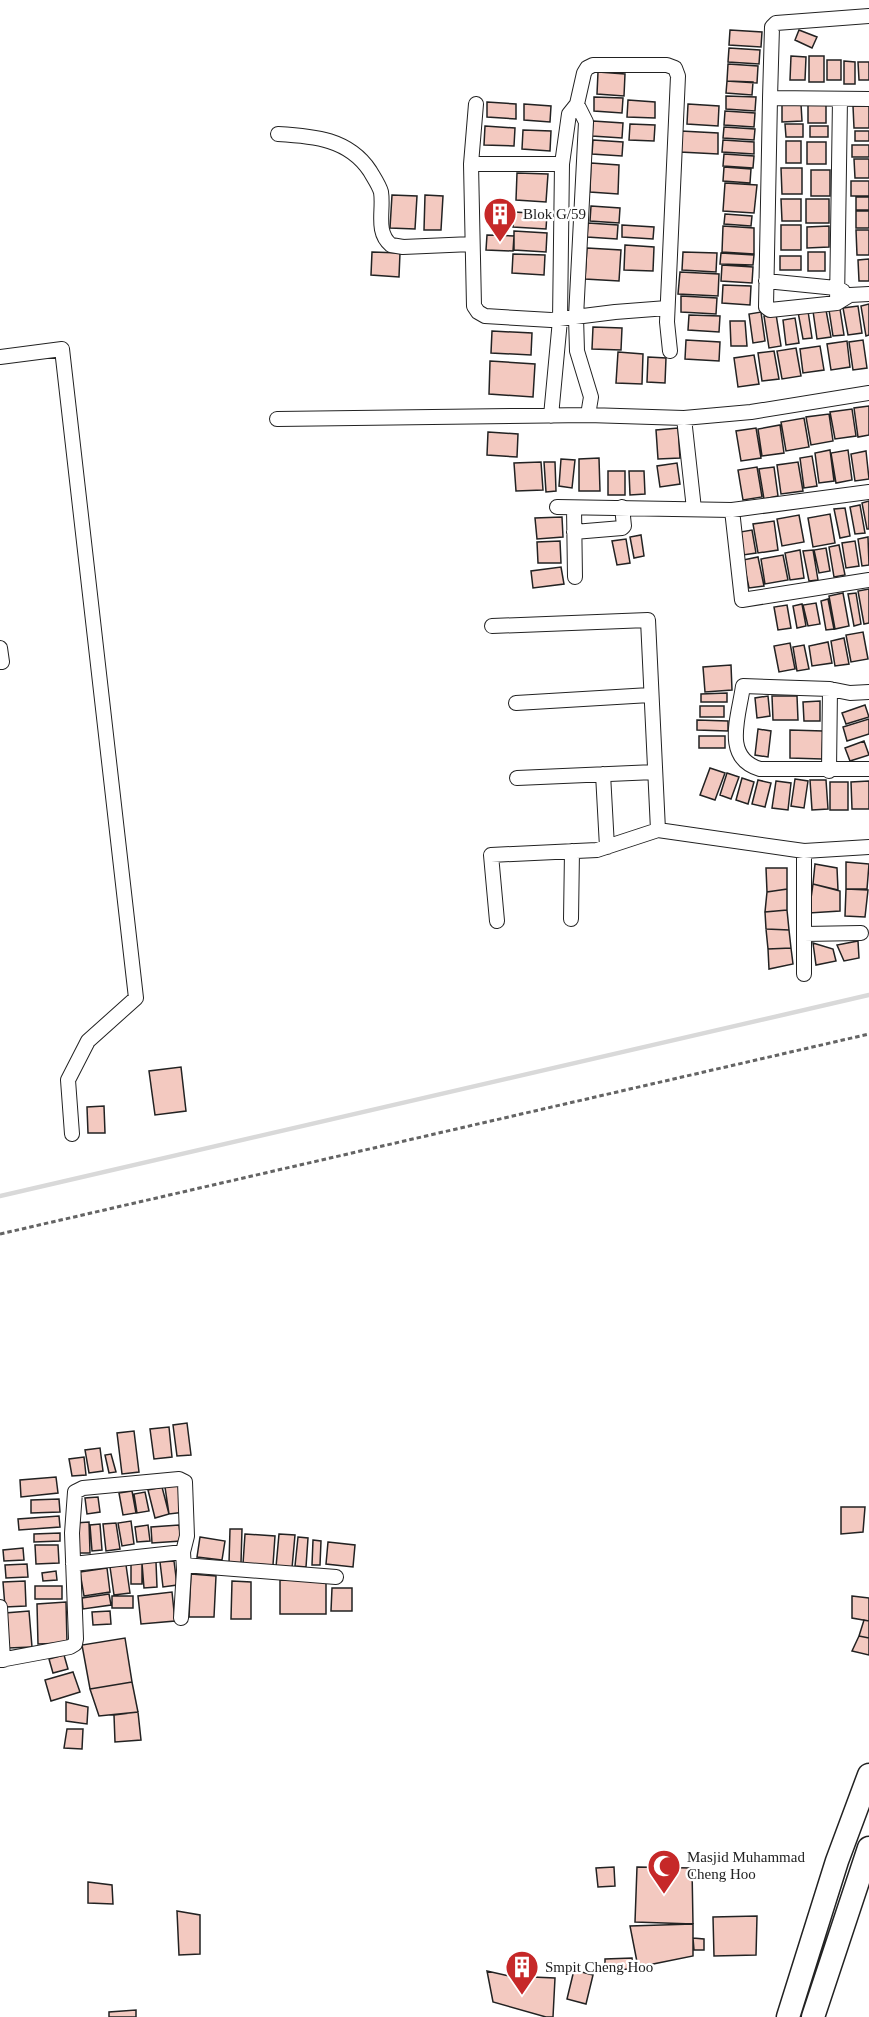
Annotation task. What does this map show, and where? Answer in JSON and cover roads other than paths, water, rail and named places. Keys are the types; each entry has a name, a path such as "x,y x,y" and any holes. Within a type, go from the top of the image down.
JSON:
{"main road":[{"path":"788,2017 837,1861 869,1775"},
{"path":"813,2017 869,1848"}],"street":[{"path":"869,16 776,23 772,27 765,304 770,310 837,303 850,295 869,294"},
{"path":"551,416 560,320 562,164 568,116 577,104 584,73 593,65 667,65 675,68 678,76 667,322 670,351"},
{"path":"770,98 869,99"},
{"path":"837,303 840,99"},
{"path":"476,104 471,164 474,306 478,312 485,316 560,320 668,308"},
{"path":"577,104 586,122 576,317 577,351 591,397 588,415"},
{"path":"278,134 322,138 353,152 364,162 381,191 382,233 391,245 403,247 472,244"},
{"path":"471,164 562,164"},
{"path":"766,281 836,288 850,295"},
{"path":"0,357 62,350 136,998 88,1041 68,1080 72,1134"},
{"path":"277,419 588,415 684,418 751,412 869,393"},
{"path":"684,418 694,509"},
{"path":"557,507 732,510 869,492"},
{"path":"574,532 622,528 624,526 621,507"},
{"path":"573,508 575,577"},
{"path":"732,510 742,600 869,580"},
{"path":"492,626 648,620 658,830"},
{"path":"0,648 0,662"},
{"path":"869,692 850,693 830,689 743,686 736,741 739,755 745,763 753,767 771,770 869,769"},
{"path":"829,771 830,689"},
{"path":"516,703 651,695"},
{"path":"517,778 655,772"},
{"path":"603,774 607,847"},
{"path":"497,921 491,855 597,850 658,830 804,851 869,847"},
{"path":"571,919 572,851"},
{"path":"804,851 804,974"},
{"path":"804,934 861,933"},
{"path":"0,1607 2,1660 70,1647 75,1644 72,1533 74,1495 83,1488 179,1479 183,1480 186,1485 187,1536 181,1618"},
{"path":"73,1564 184,1559 336,1577"}],"waterway":[{"path":"0,1196 869,995"}],"place":[{"name":"Blok G/59","path":"500,243"},
{"name":"Masjid Muhammad Cheng Hoo","path":"664,1895"},
{"name":"Smpit Cheng Hoo","path":"522,1996"}]}
